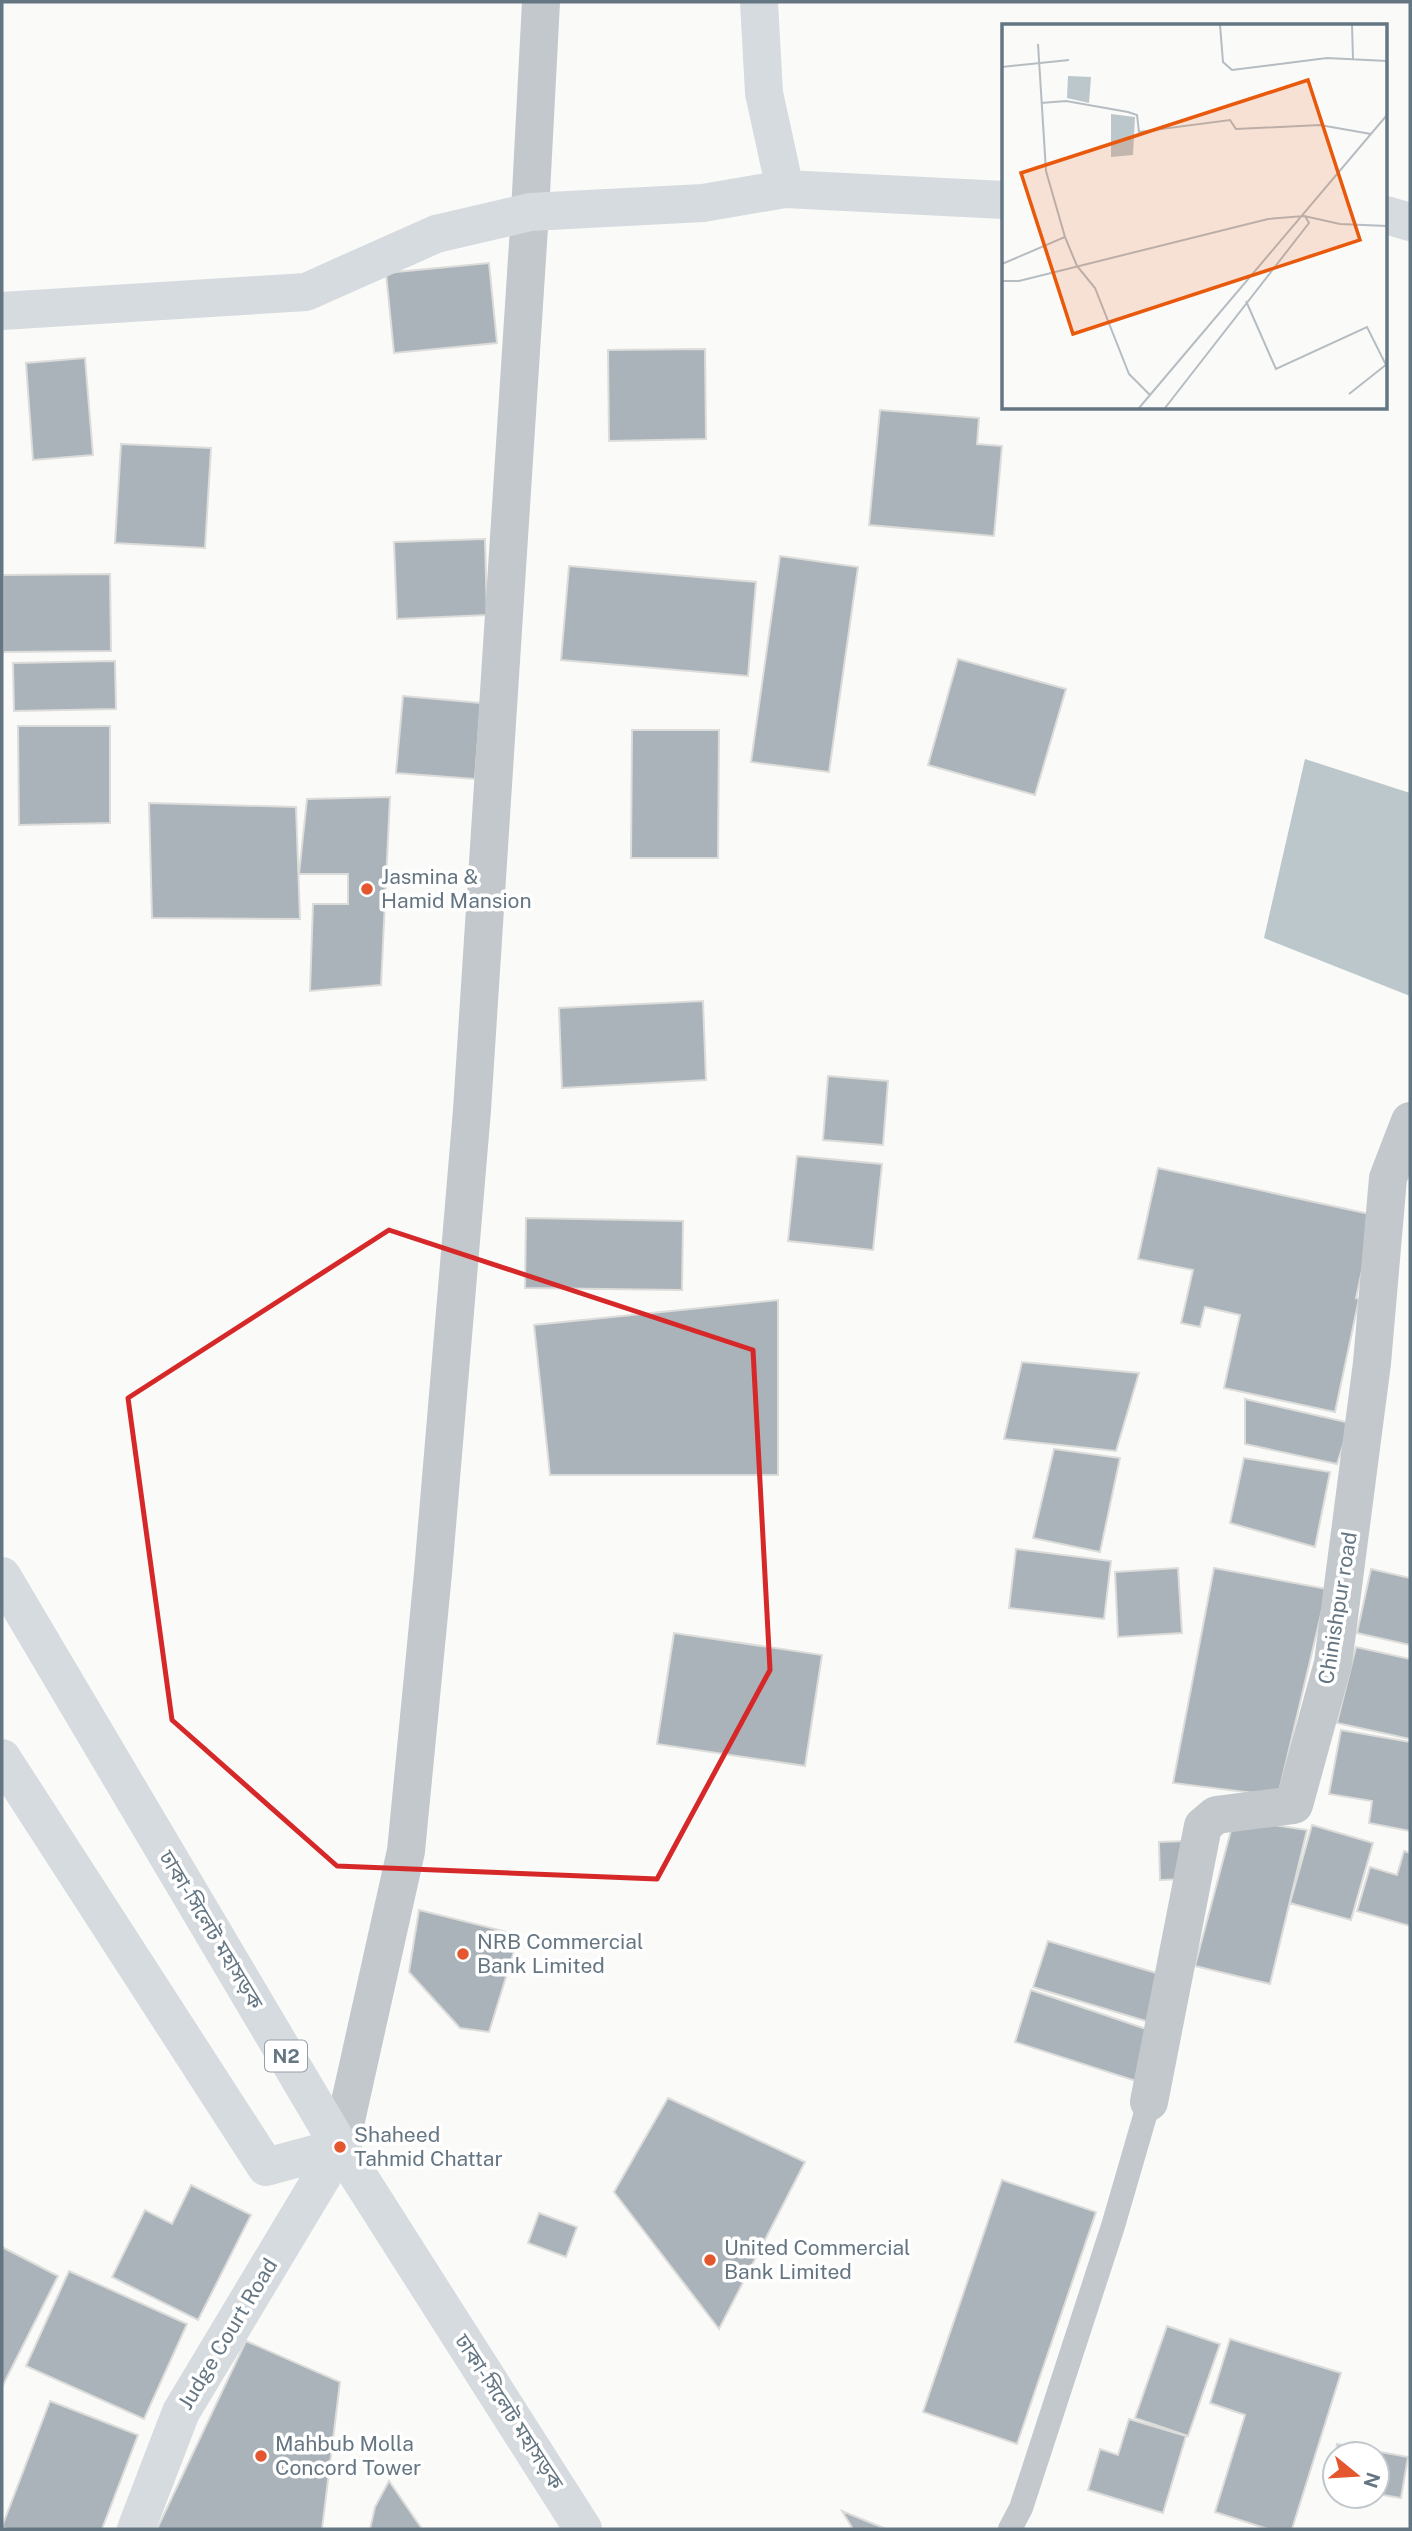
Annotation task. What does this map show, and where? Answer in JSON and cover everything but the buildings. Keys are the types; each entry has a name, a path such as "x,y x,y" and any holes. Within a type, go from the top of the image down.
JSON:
{"main road":[{"path":"760,2 764,93 785,189"},
{"path":"2,311 306,292 436,234 530,212 703,203 785,189 1002,200"},
{"path":"1388,216 1410,222"},
{"name":"ঢাকা-সিলেট মহাসড়ক","path":"2,1576 340,2147 583,2529"},
{"path":"2,1758 266,2167 340,2147"},
{"name":"Judge Court Road","path":"136,2529 181,2412 340,2147"}],"street":[{"path":"340,2147 408,1838 473,1096 541,2"},
{"name":"Chinishpur road","path":"1149,2102 1203,1826 1216,1815 1294,1805 1333,1663 1373,1363 1388,1178 1410,1121"}],"lane":[{"path":"1010,2529 1021,2508 1113,2226 1149,2102"}],"highlighted area":[{"path":"389,1230 753,1350 770,1670 657,1879 337,1866 172,1720 128,1398"}],"shaded area":[{"path":"1305,759 1410,793 1410,996 1264,938"}],"place":[{"name":"Jasmina & Hamid Mansion","path":"367,889"},
{"name":"NRB Commercial Bank Limited","path":"463,1954"},
{"name":"Shaheed Tahmid Chattar","path":"340,2147"},
{"name":"United Commercial Bank Limited","path":"710,2260"},
{"name":"Mahbub Molla Concord Tower","path":"261,2456"}]}
